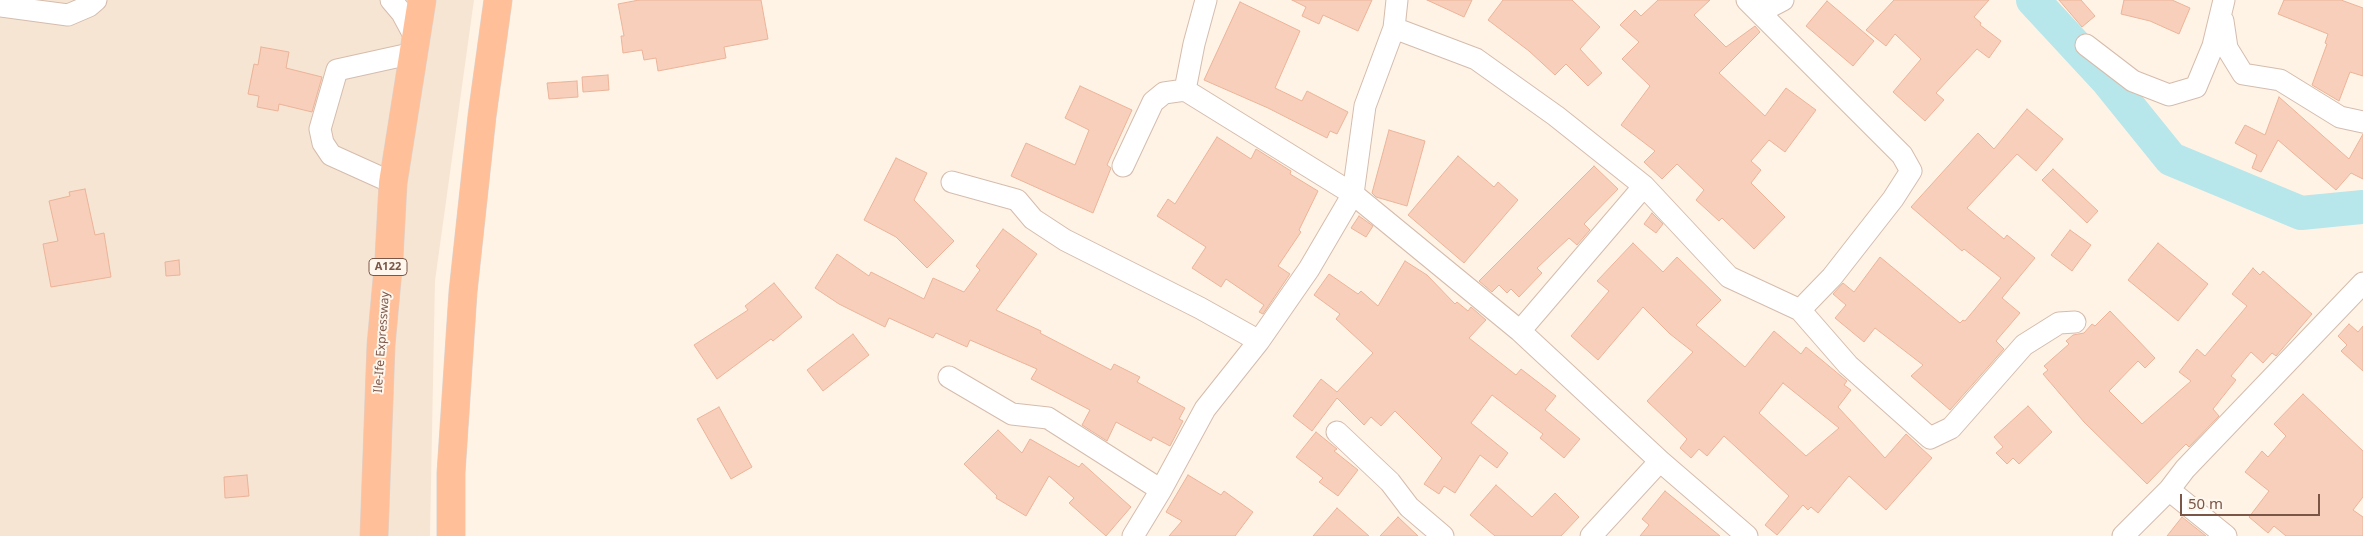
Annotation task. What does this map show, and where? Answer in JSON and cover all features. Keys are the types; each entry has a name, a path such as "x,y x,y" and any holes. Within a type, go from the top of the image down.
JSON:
{"highway":[{"name":"Ile-Ife Expressway","path":"374,536 381,345 394,183 422,0"},
{"path":"450,536 451,473 463,292 482,116 498,0"}],"street":[{"path":"0,6 68,15 89,6 96,0"},
{"path":"391,0 402,13 415,46 337,70 320,129 324,143 331,154 394,183"},
{"path":"1185,90 1194,44 1206,0"},
{"path":"1141,532 1161,490 1205,409 1259,341 1309,269 1353,194 1365,106 1394,28 1397,0"},
{"path":"1753,6 1783,0"},
{"path":"2086,45 2133,81 2169,96 2196,87 2213,46 2223,3"},
{"path":"2223,3 2227,48 2243,74 2280,80 2340,117 2363,122"},
{"path":"1753,6 1813,68 1902,154 1911,171 1893,199 1832,277 1800,310"},
{"path":"1394,28 1476,59 1556,116 1644,186 1729,277 1800,310 1848,365 1930,438 1951,428 2024,345 2059,323 2075,322"},
{"path":"1123,166 1154,102 1164,93 1185,90 1353,194 1520,331 1660,461 1747,536"},
{"path":"952,182 1016,200 1033,219 1065,240 1200,308 1259,341"},
{"path":"1520,331 1644,186"},
{"path":"2123,536 2169,490 2185,469 2363,283"},
{"path":"949,377 1012,414 1048,418 1161,490"},
{"path":"1337,432 1390,482 1409,507 1443,536"},
{"path":"1591,536 1660,461"},
{"path":"2169,490 2226,536"}],"shaded area":[{"path":"0,0 474,0 435,281 430,536 0,536"}],"building":[{"path":"639,0 761,0 768,39 724,47 726,58 658,71 656,58 644,60 642,50 623,53 621,36 624,36 618,4"},
{"path":"1292,0 1372,0 1358,31 1323,15 1319,24 1302,16 1306,7"},
{"path":"1427,0 1472,0 1464,17"},
{"path":"1503,0 1572,0 1600,27 1580,49 1602,73 1588,86 1566,64 1555,75 1529,51 1488,20"},
{"path":"1658,0 1710,0 1694,15 1726,47 1755,26 1760,32 1719,73 1765,116 1786,88 1816,110 1785,152 1769,140 1751,161 1761,170 1751,183 1785,217 1754,249 1722,218 1719,221 1696,200 1704,190 1677,164 1662,179 1644,162 1655,151 1621,125 1650,86 1622,59 1639,42 1620,25 1635,10 1641,16"},
{"path":"1894,0 1989,0 1974,17 1981,23 1980,25 2001,41 1989,58 1977,49 1936,93 1944,100 1925,121 1893,92 1921,59 1895,34 1886,46 1866,30"},
{"path":"2059,0 2081,0 2095,16 2082,27"},
{"path":"2124,0 2172,0 2190,8 2179,34 2150,21 2121,14"},
{"path":"2284,0 2341,0 2363,8 2363,76 2350,72 2339,101 2312,85 2327,44 2325,43 2328,34 2278,14"},
{"path":"1827,1 1874,41 1853,66 1806,26"},
{"path":"1240,2 1300,31 1275,88 1302,101 1307,91 1348,112 1337,134 1330,131 1327,138 1268,108 1204,80"},
{"path":"261,47 289,52 286,68 322,77 312,112 279,104 278,111 257,107 259,96 248,94 254,64 258,65"},
{"path":"608,75 609,90 583,92 582,77"},
{"path":"577,81 578,97 549,99 547,83"},
{"path":"1080,86 1132,110 1107,165 1111,168 1093,213 1011,176 1026,143 1075,165 1089,130 1065,118"},
{"path":"2279,97 2349,159 2363,134 2363,179 2351,173 2336,190 2278,140 2261,172 2252,168 2257,155 2235,143 2245,125 2265,135"},
{"path":"2027,109 2063,139 2036,171 2017,154 1967,208 2004,239 2007,235 2035,258 2002,298 2020,313 1996,341 2004,349 1950,410 1911,376 1923,365 1875,328 1864,342 1835,318 1846,305 1833,294 1843,283 1854,292 1880,257 1960,323 1963,320 1965,321 2001,278 1964,249 1962,251 1911,207 1978,133 1994,149"},
{"path":"1389,130 1425,141 1407,206 1376,197 1372,193"},
{"path":"1217,137 1251,159 1256,149 1291,171 1290,174 1318,191 1299,230 1301,232 1278,266 1290,274 1263,314 1259,312 1264,305 1226,279 1221,287 1192,268 1206,247 1157,216 1168,199 1175,204"},
{"path":"1458,156 1494,187 1498,182 1518,200 1464,263 1408,215"},
{"path":"896,158 927,173 914,200 954,241 927,268 896,237 864,220"},
{"path":"1594,166 1618,189 1584,224 1590,230 1577,245 1569,238 1537,268 1542,273 1519,297 1511,289 1507,293 1499,285 1492,292 1479,281"},
{"path":"2053,169 2098,211 2087,223 2042,180"},
{"path":"85,189 95,235 104,233 111,277 51,287 43,244 58,241 49,201 70,196 69,192"},
{"path":"1652,213 1663,224 1656,233 1644,224"},
{"path":"1359,216 1373,226 1366,237 1351,228"},
{"path":"1003,229 1037,254 996,310 1041,331 1040,333 1111,370 1114,364 1140,377 1137,382 1185,408 1179,419 1183,421 1170,446 1153,437 1151,441 1116,422 1107,441 1082,425 1090,410 1031,379 1037,369 970,340 967,347 936,333 933,338 889,318 885,327 839,304 815,288 837,254 869,276 871,272 924,299 933,278 964,292 980,270 976,266"},
{"path":"2070,230 2091,245 2072,271 2051,255"},
{"path":"1633,243 1663,272 1677,257 1721,300 1696,325 1745,367 1774,331 1801,354 1806,347 1847,381 1844,385 1851,390 1838,407 1885,458 1906,434 1932,458 1886,510 1849,476 1818,513 1811,507 1808,510 1803,505 1777,535 1765,525 1789,496 1724,436 1707,456 1699,449 1691,458 1680,448 1687,439 1647,401 1693,352 1670,334 1643,307 1598,360 1571,336 1609,291 1597,281","holes":["1783,383 1839,428 1806,456 1759,413"]},
{"path":"2158,243 2208,284 2178,321 2128,280"},
{"path":"179,260 180,275 166,276 165,262"},
{"path":"1405,261 1427,275 1455,304 1457,302 1468,311 1471,307 1486,320 1469,338 1516,375 1521,369 1556,396 1545,410 1580,439 1564,458 1540,438 1543,434 1492,395 1471,423 1508,453 1497,468 1480,455 1455,493 1444,486 1439,494 1424,484 1442,458 1395,411 1381,426 1371,417 1364,425 1337,398 1312,431 1293,416 1321,379 1337,392 1373,353 1336,319 1340,314 1314,295 1329,274 1358,294 1361,291 1378,306"},
{"path":"2253,268 2260,275 2263,271 2312,314 2276,356 2272,353 2263,363 2251,352 2231,376 2236,380 2213,409 2219,416 2189,447 2186,444 2147,484 2084,422 2043,374 2048,370 2044,366 2069,344 2066,341 2073,335 2084,333 2092,324 2095,326 2110,311 2155,358 2145,368 2138,361 2109,391 2142,424 2191,381 2179,372 2197,349 2205,356 2247,306 2232,294"},
{"path":"774,283 802,317 773,341 771,339 717,379 694,345 748,310 745,306"},
{"path":"2349,324 2358,332 2363,326 2363,371 2341,351 2347,345 2338,336"},
{"path":"853,334 869,355 823,391 807,370"},
{"path":"2303,394 2363,451 2363,497 2353,510 2363,517 2363,536 2286,536 2274,526 2268,533 2249,517 2269,491 2245,472 2262,451 2268,457 2286,436 2274,424"},
{"path":"2028,406 2052,432 2019,464 2013,458 2007,464 1996,453 2003,447 1994,437"},
{"path":"719,407 752,467 731,479 697,419"},
{"path":"998,430 1022,453 1030,439 1079,467 1082,463 1131,507 1106,536 1069,503 1074,498 1049,476 1026,516 996,498 997,496 964,464"},
{"path":"1316,432 1337,449 1334,451 1358,470 1338,496 1319,482 1323,478 1296,457"},
{"path":"247,475 249,496 225,498 224,477"},
{"path":"1188,475 1221,495 1224,491 1253,512 1235,536 1169,536 1182,521 1166,512"},
{"path":"1496,485 1532,517 1555,493 1579,517 1561,536 1495,536 1470,515"},
{"path":"1665,491 1720,536 1640,536 1649,525 1642,519"},
{"path":"1337,508 1369,536 1313,536"},
{"path":"1398,517 1418,536 1380,536"},
{"path":"2182,517 2206,536 2167,536"}],"waterway":[{"path":"2033,0 2108,81 2171,159 2301,213 2363,207"}]}
